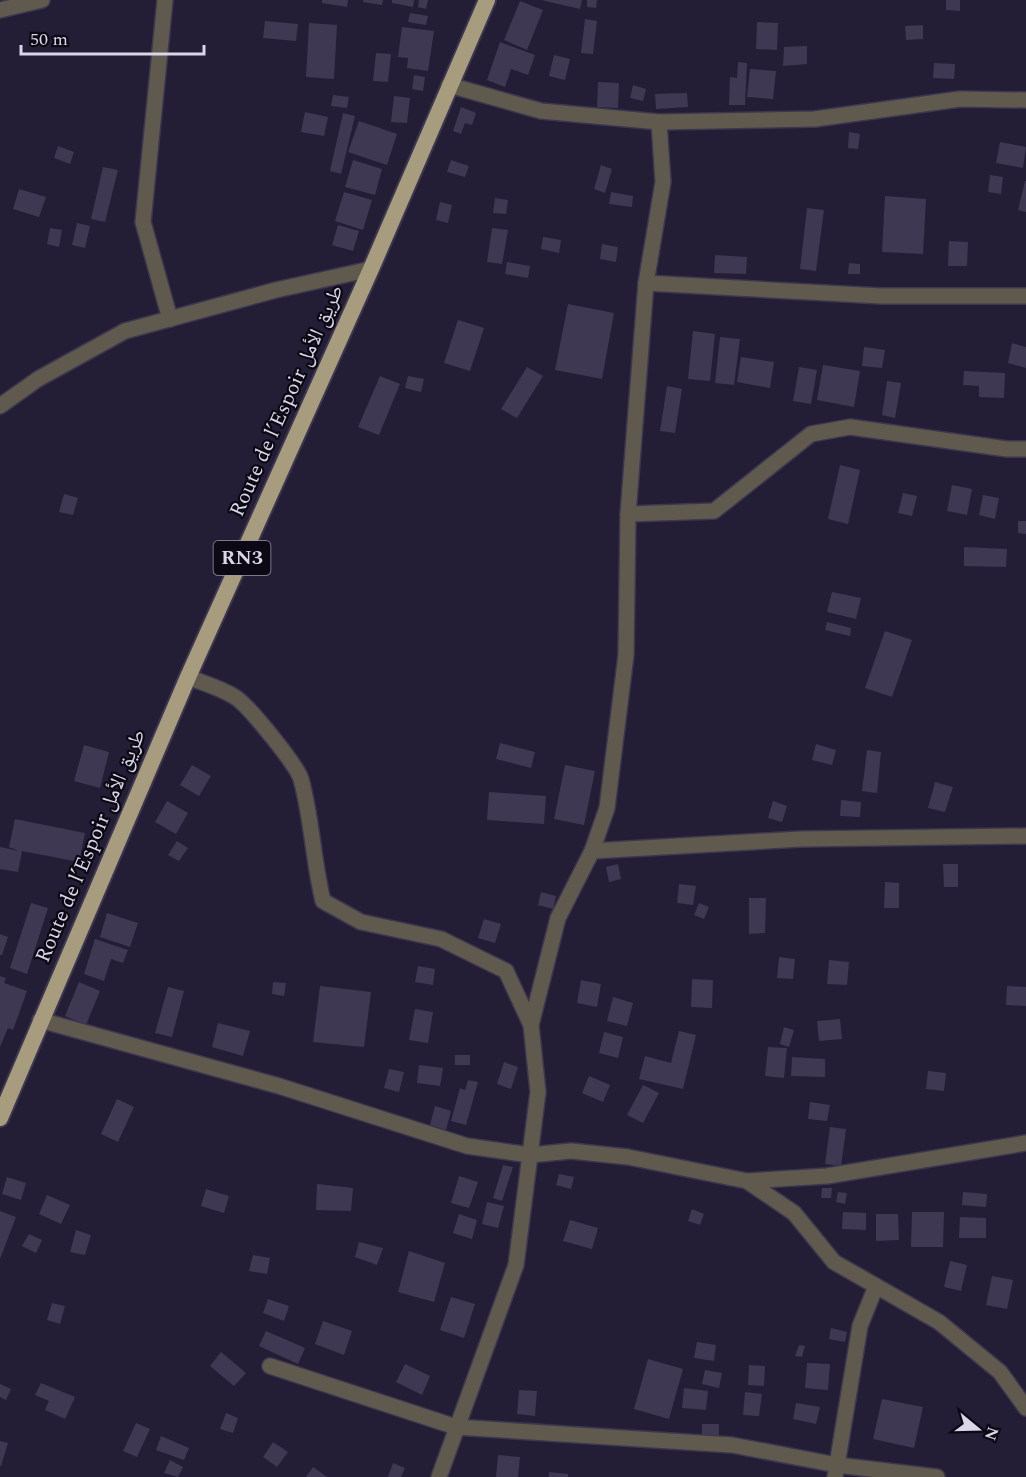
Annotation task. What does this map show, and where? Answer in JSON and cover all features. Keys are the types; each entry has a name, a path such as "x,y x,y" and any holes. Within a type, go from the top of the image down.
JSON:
{"highway":[{"name":"Route de l’Espoir طريق الأمل","path":"0,1118 188,677 371,269 487,0"}],"street":[{"path":"0,10 42,0"},
{"path":"165,0 143,222 170,318"},
{"path":"449,85 541,111 659,122 815,119 960,99 1026,100"},
{"path":"531,1025 558,918 592,851 607,808 626,655 628,514 646,283 663,182 659,122"},
{"path":"0,406 38,379 124,331 276,290 371,269"},
{"path":"646,283 881,296 1026,296"},
{"path":"628,514 714,511 811,434 850,427 1006,449 1026,449"},
{"path":"188,677 236,697 264,727 300,776 310,825 315,870 323,901 361,922 441,939 506,971 531,1025 538,1092 516,1265 439,1477"},
{"path":"592,851 801,839 1026,836"},
{"path":"40,1020 279,1086 467,1146 530,1155 571,1151 628,1157 747,1181 827,1176 1026,1143"},
{"path":"747,1181 794,1213 834,1262 939,1322 1000,1372 1026,1408"},
{"path":"836,1471 860,1326 876,1286"},
{"path":"270,1366 456,1427 732,1446 836,1471 937,1477"}],"building":[{"path":"322,0 348,0 347,7 322,3"},
{"path":"363,0 383,0 382,5 363,2"},
{"path":"392,0 414,0 413,7 392,3"},
{"path":"419,0 428,0 426,9 418,7"},
{"path":"541,0 582,0 580,9"},
{"path":"587,0 597,0 596,8 587,7"},
{"path":"946,0 960,0 960,11 946,10"},
{"path":"520,1 543,10 527,50 504,40"},
{"path":"410,13 428,16 426,25 408,22"},
{"path":"585,19 597,21 593,54 581,53"},
{"path":"265,21 298,24 296,41 263,38"},
{"path":"757,22 778,23 777,50 756,49"},
{"path":"309,23 337,25 334,79 306,77"},
{"path":"923,25 923,39 906,40 905,26"},
{"path":"402,27 434,31 428,71 407,68 408,58 398,57"},
{"path":"500,42 535,55 528,75 511,69 505,87 487,80"},
{"path":"807,46 807,64 783,66 784,47"},
{"path":"376,53 391,54 388,82 373,81"},
{"path":"554,55 570,59 565,80 549,76"},
{"path":"738,62 747,63 745,105 729,105 730,77 737,78"},
{"path":"934,63 955,64 954,79 933,78"},
{"path":"750,69 776,71 773,99 747,97"},
{"path":"414,75 425,77 423,91 412,89"},
{"path":"598,82 619,83 618,108 597,107"},
{"path":"633,85 646,89 643,101 630,98"},
{"path":"687,93 688,107 656,109 655,94"},
{"path":"333,95 349,97 347,108 331,106"},
{"path":"394,96 410,98 407,123 391,122"},
{"path":"461,107 476,113 472,125 465,123 461,134 453,131"},
{"path":"305,112 328,117 324,136 301,132"},
{"path":"343,113 355,116 341,174 330,171"},
{"path":"359,121 397,134 387,165 348,152"},
{"path":"849,132 860,134 858,149 848,148"},
{"path":"1000,142 1026,147 1023,168 996,163"},
{"path":"58,146 74,152 70,164 54,158"},
{"path":"353,160 382,169 375,195 345,187"},
{"path":"451,160 469,166 465,177 447,172"},
{"path":"601,165 612,169 605,193 594,189"},
{"path":"103,167 118,170 105,222 91,219"},
{"path":"990,175 1003,177 1001,194 988,192"},
{"path":"1026,181 1026,212 1018,210"},
{"path":"19,189 46,197 39,217 13,209"},
{"path":"344,192 372,200 363,230 335,221"},
{"path":"611,192 633,196 632,207 609,204"},
{"path":"885,196 926,199 923,254 882,252"},
{"path":"495,198 508,200 506,214 493,213"},
{"path":"440,202 452,205 448,223 436,220"},
{"path":"807,208 824,210 816,271 800,269"},
{"path":"77,223 90,226 85,248 72,245"},
{"path":"338,225 359,231 353,251 332,245"},
{"path":"50,228 62,230 59,247 47,244"},
{"path":"492,228 508,230 502,264 487,262"},
{"path":"543,237 561,240 559,253 541,249"},
{"path":"949,241 968,242 967,266 948,266"},
{"path":"602,244 618,247 616,262 600,259"},
{"path":"715,255 747,257 746,274 714,273"},
{"path":"507,262 530,266 528,278 505,274"},
{"path":"849,263 860,264 860,274 848,274"},
{"path":"568,304 614,313 602,379 555,370"},
{"path":"458,320 484,328 470,371 444,363"},
{"path":"693,331 715,334 710,381 688,379"},
{"path":"720,337 740,339 734,385 715,383"},
{"path":"1012,343 1026,347 1026,368 1008,363"},
{"path":"864,347 885,350 882,368 862,366"},
{"path":"741,357 774,362 770,388 737,382"},
{"path":"823,365 860,371 854,407 817,400"},
{"path":"527,367 543,376 517,418 501,409"},
{"path":"799,367 817,370 811,404 793,401"},
{"path":"964,371 1005,373 1004,398 979,397 979,386 963,385"},
{"path":"380,376 400,384 379,435 358,427"},
{"path":"408,376 424,379 421,392 405,388"},
{"path":"887,381 901,383 895,418 882,415"},
{"path":"667,386 682,389 675,433 660,431"},
{"path":"840,465 860,470 848,524 828,519"},
{"path":"952,485 972,489 967,515 947,511"},
{"path":"903,493 917,496 912,516 898,513"},
{"path":"64,494 78,498 73,515 59,512"},
{"path":"983,495 999,498 995,519 979,515"},
{"path":"1018,521 1026,521 1026,534 1018,533"},
{"path":"964,547 1007,549 1006,567 964,566"},
{"path":"832,592 861,598 856,619 827,612"},
{"path":"827,622 851,628 850,636 825,630"},
{"path":"885,631 912,640 892,697 865,688"},
{"path":"500,743 535,752 531,768 496,759"},
{"path":"816,744 836,750 832,765 812,760"},
{"path":"84,745 109,752 100,788 74,781"},
{"path":"867,750 881,752 877,793 862,791"},
{"path":"192,765 211,776 199,796 180,785"},
{"path":"565,765 595,771 584,825 554,819"},
{"path":"935,782 953,787 945,812 928,808"},
{"path":"489,792 546,796 544,824 487,820"},
{"path":"841,800 861,802 860,817 840,816"},
{"path":"167,801 188,813 176,834 155,822"},
{"path":"773,801 787,806 782,822 768,818"},
{"path":"15,819 85,833 79,862 22,851 18,872 0,869 0,847 19,851 9,847"},
{"path":"177,841 188,848 179,861 168,855"},
{"path":"618,864 621,879 609,882 606,867"},
{"path":"943,864 958,864 958,887 944,887"},
{"path":"885,882 899,883 899,908 884,908"},
{"path":"679,884 696,886 693,905 677,903"},
{"path":"541,892 556,896 553,909 538,905"},
{"path":"749,898 766,898 765,933 749,934"},
{"path":"31,903 48,908 27,974 10,968"},
{"path":"699,903 709,907 704,919 694,915"},
{"path":"107,913 138,923 130,947 100,937"},
{"path":"484,919 501,924 495,943 478,938"},
{"path":"0,934 8,937 2,955 0,955"},
{"path":"95,939 128,950 123,963 111,959 104,981 84,974"},
{"path":"779,957 795,959 793,979 777,978"},
{"path":"829,960 849,962 847,985 827,984"},
{"path":"418,966 435,969 433,985 415,982"},
{"path":"0,976 6,978 4,983 27,991 13,1030 8,1028 0,1047"},
{"path":"692,979 713,980 712,1008 691,1007"},
{"path":"581,980 601,984 597,1007 577,1003"},
{"path":"79,982 100,991 86,1025 65,1016"},
{"path":"273,982 286,983 284,996 272,994"},
{"path":"320,986 371,992 364,1047 313,1042"},
{"path":"1007,986 1026,987 1026,1006 1006,1005"},
{"path":"168,987 184,991 172,1037 155,1033"},
{"path":"613,997 633,1003 627,1026 607,1021"},
{"path":"415,1009 433,1012 428,1043 409,1040"},
{"path":"840,1019 842,1039 819,1041 817,1021"},
{"path":"218,1023 250,1031 243,1056 212,1047"},
{"path":"784,1027 794,1030 789,1047 780,1044"},
{"path":"679,1031 696,1035 683,1089 639,1079 645,1056 671,1063"},
{"path":"604,1032 623,1037 618,1058 599,1053"},
{"path":"768,1047 787,1048 784,1078 765,1076"},
{"path":"455,1055 470,1055 470,1065 455,1065"},
{"path":"792,1057 825,1059 825,1077 791,1076"},
{"path":"504,1062 518,1067 511,1089 497,1084"},
{"path":"419,1065 443,1068 440,1086 417,1083"},
{"path":"389,1069 404,1072 399,1092 384,1088"},
{"path":"928,1071 946,1073 944,1091 926,1089"},
{"path":"589,1076 610,1085 603,1102 582,1093"},
{"path":"468,1080 478,1082 466,1125 451,1121 460,1088 465,1090"},
{"path":"643,1085 659,1093 643,1123 627,1115"},
{"path":"117,1099 134,1107 118,1142 101,1134"},
{"path":"810,1102 830,1105 827,1121 808,1119"},
{"path":"435,1106 451,1111 446,1130 430,1125"},
{"path":"830,1127 846,1129 841,1166 825,1164"},
{"path":"503,1165 513,1167 502,1201 493,1198"},
{"path":"559,1174 574,1177 571,1189 556,1185"},
{"path":"459,1176 478,1182 469,1208 451,1203"},
{"path":"7,1177 26,1183 21,1200 2,1194"},
{"path":"317,1184 353,1188 351,1211 316,1210"},
{"path":"822,1188 832,1188 831,1198 821,1198"},
{"path":"206,1189 229,1196 224,1213 201,1206"},
{"path":"838,1192 847,1193 845,1204 836,1202"},
{"path":"963,1192 987,1194 986,1207 962,1205"},
{"path":"47,1195 70,1205 61,1224 39,1214"},
{"path":"487,1202 504,1206 498,1228 482,1224"},
{"path":"692,1209 704,1214 700,1225 688,1221"},
{"path":"0,1211 16,1217 0,1259"},
{"path":"843,1212 866,1213 866,1230 842,1229"},
{"path":"912,1212 944,1212 943,1247 911,1247"},
{"path":"459,1214 477,1220 472,1239 453,1233"},
{"path":"876,1214 898,1214 899,1240 876,1241"},
{"path":"960,1217 986,1218 986,1238 959,1238"},
{"path":"570,1220 598,1228 592,1249 563,1241"},
{"path":"76,1230 91,1235 85,1255 70,1252"},
{"path":"29,1234 42,1240 36,1253 22,1246"},
{"path":"359,1242 383,1248 377,1265 355,1257"},
{"path":"409,1251 445,1263 434,1302 398,1292"},
{"path":"253,1255 270,1258 267,1274 249,1271"},
{"path":"950,1261 967,1265 961,1291 944,1287"},
{"path":"992,1276 1013,1280 1007,1309 986,1305"},
{"path":"451,1297 475,1304 464,1338 440,1330"},
{"path":"268,1299 289,1306 284,1321 263,1313"},
{"path":"52,1303 65,1306 60,1324 47,1320"},
{"path":"323,1321 352,1331 344,1355 315,1344"},
{"path":"831,1328 847,1332 845,1342 829,1339"},
{"path":"266,1331 305,1348 298,1364 259,1346"},
{"path":"697,1342 716,1345 714,1361 694,1358"},
{"path":"799,1345 805,1346 802,1357 795,1356"},
{"path":"221,1352 246,1373 234,1386 210,1366"},
{"path":"648,1359 683,1369 669,1419 634,1409"},
{"path":"807,1363 830,1364 828,1390 805,1388"},
{"path":"405,1364 430,1376 422,1395 396,1382"},
{"path":"749,1365 765,1366 764,1386 748,1385"},
{"path":"705,1370 722,1373 719,1388 702,1384"},
{"path":"41,1383 75,1397 65,1419 45,1410 49,1401 35,1395"},
{"path":"0,1384 11,1389 6,1400 0,1397"},
{"path":"684,1388 708,1391 706,1410 682,1408"},
{"path":"519,1390 537,1391 535,1416 517,1414"},
{"path":"745,1392 762,1394 759,1416 743,1415"},
{"path":"882,1399 923,1407 914,1448 873,1439"},
{"path":"796,1403 820,1407 816,1424 793,1419"},
{"path":"226,1413 238,1418 233,1433 220,1429"},
{"path":"136,1423 150,1429 137,1457 123,1451"},
{"path":"702,1424 719,1424 719,1436 702,1436"},
{"path":"161,1436 189,1448 184,1460 156,1450"},
{"path":"0,1441 8,1443 1,1466 0,1466"},
{"path":"273,1442 288,1452 277,1467 263,1457"},
{"path":"498,1455 520,1457 518,1477 496,1477"},
{"path":"170,1460 183,1467 178,1477 164,1473"},
{"path":"393,1463 405,1468 401,1477 388,1477"},
{"path":"313,1467 327,1477 306,1477"},
{"path":"549,1472 568,1474 568,1477 549,1477"}]}
